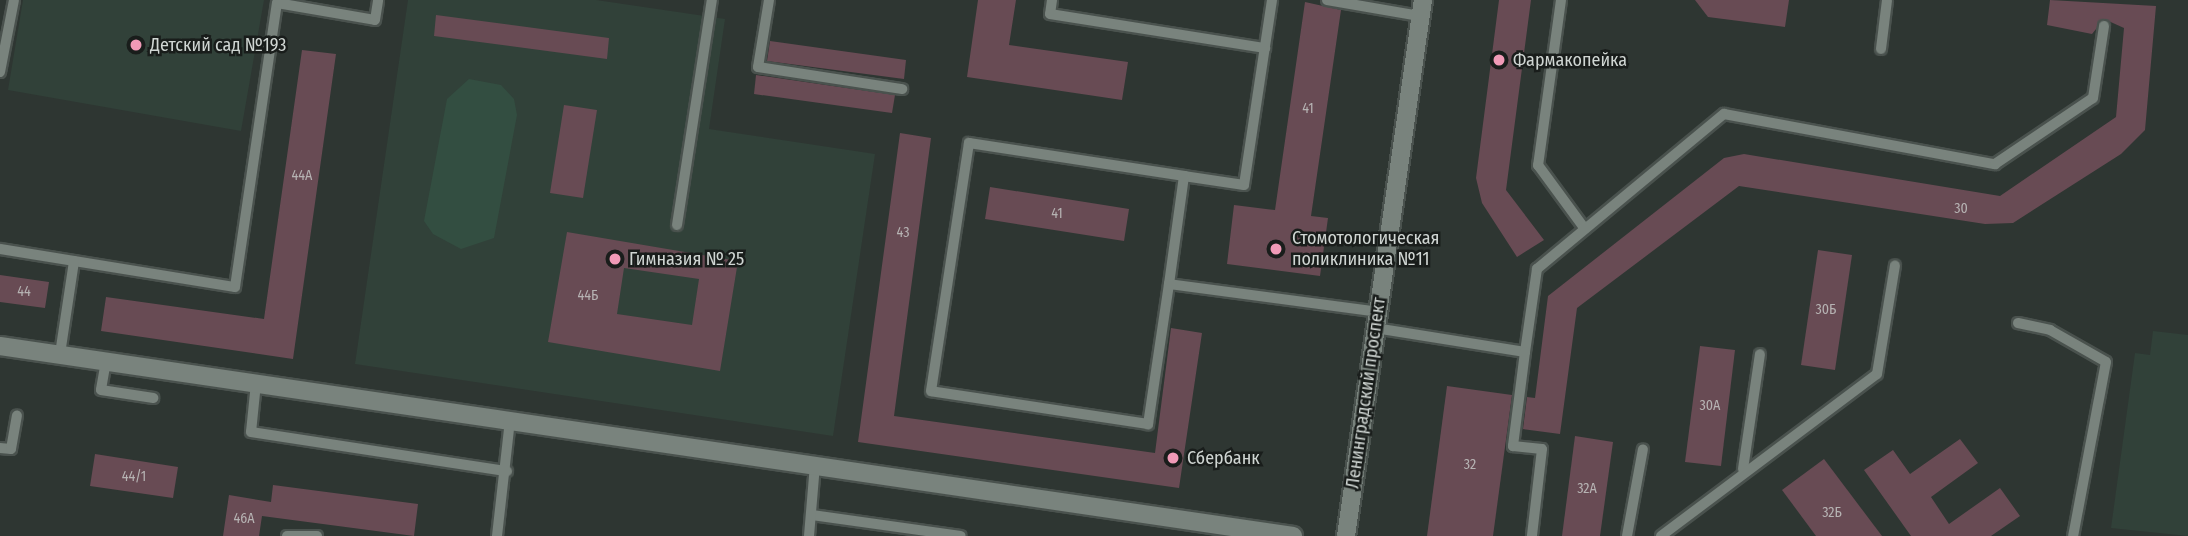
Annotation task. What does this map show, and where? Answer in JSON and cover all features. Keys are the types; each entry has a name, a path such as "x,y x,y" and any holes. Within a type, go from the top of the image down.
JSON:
{"street":[{"name":"Ленинградский проспект","path":"1346,536 1422,8"},
{"path":"0,345 815,466 1193,529 1293,536"}],"lane":[{"path":"0,72 14,0"},
{"path":"0,249 235,287 278,3 375,20 378,0"},
{"path":"677,225 712,0"},
{"path":"769,0 758,67 902,89"},
{"path":"1052,0 1050,15 1265,48"},
{"path":"1184,176 1148,424 932,391 969,143 1244,185 1272,0"},
{"path":"1327,0 1422,8"},
{"path":"1561,0 1538,165 1585,229"},
{"path":"1881,49 1887,0"},
{"path":"1532,536 1542,449 1513,446 1537,269 1724,114 1995,164 2093,98 2104,26"},
{"path":"60,354 74,261"},
{"path":"1661,536 1743,469 1877,374 1895,265"},
{"path":"1170,284 1377,320 1525,352"},
{"path":"2018,323 2050,330 2106,362 2073,536"},
{"path":"1743,469 1760,354"},
{"path":"106,361 101,390 153,398"},
{"path":"256,383 251,432 507,471"},
{"path":"0,448 11,449 16,416"},
{"path":"497,536 507,471 510,421"},
{"path":"1627,536 1643,449"},
{"path":"809,536 815,466"},
{"path":"812,515 961,536"},
{"path":"288,536 317,536"}],"shaded area":[{"name":"Детский сад №193","path":"23,0 264,0 241,131 8,90"},
{"name":"Гимназия № 25","path":"408,0 596,0 725,19 709,129 875,154 833,436 355,364"},
{"path":"469,79 501,85 514,99 517,115 494,238 461,249 433,234 424,221 447,99"},
{"path":"2153,331 2188,335 2188,536 2111,528 2135,353 2150,355"}],"building":[{"path":"978,0 1016,0 1009,45 1128,62 1122,100 967,77"},
{"path":"1499,0 1531,0 1506,190 1544,240 1517,257 1482,203 1476,178"},
{"path":"1695,0 1789,0 1785,27 1708,17"},
{"path":"2050,0 2156,6 2145,130 2121,154 2013,223 1985,224 1739,186 1577,308 1560,434 1523,429 1527,397 1535,398 1548,296 1724,158 1744,154 2000,196 2116,117 2124,28 2104,19 2092,34 2047,25"},
{"path":"1305,2 1341,10 1311,216 1328,218 1320,276 1227,264 1234,205 1275,210"},
{"path":"436,15 609,38 607,59 434,36"},
{"path":"770,41 906,60 904,79 767,61"},
{"path":"302,50 336,54 293,359 101,331 106,297 264,319"},
{"path":"756,75 895,95 892,113 754,94"},
{"path":"564,105 597,110 583,198 550,193"},
{"path":"900,133 931,138 894,416 1155,453 1171,328 1202,333 1179,488 858,442"},
{"path":"990,187 1129,209 1124,241 985,219"},
{"path":"567,232 738,261 720,371 548,342","holes":["624,268 699,279 692,325 617,314"]},
{"path":"1818,250 1852,255 1835,370 1801,365"},
{"path":"0,275 49,282 45,308 0,302"},
{"path":"1700,346 1735,350 1721,466 1685,462"},
{"path":"1447,386 1512,395 1493,536 1427,536"},
{"path":"1575,436 1613,442 1600,536 1562,536"},
{"path":"1960,439 1978,463 1931,497 1949,524 2000,488 2020,516 1991,536 1911,536 1864,470 1893,450 1910,474"},
{"path":"95,454 178,467 173,498 90,486"},
{"path":"1824,459 1882,536 1816,536 1782,490"},
{"path":"273,485 418,504 414,536 262,516 259,536 223,536 229,495 271,502"}],"place":[{"name":"Детский сад №193","path":"136,45"},
{"name":"Фармакопейка","path":"1499,60"},
{"name":"Стомотологическая поликлиника №11","path":"1276,249"},
{"name":"Гимназия № 25","path":"615,259"},
{"name":"Сбербанк","path":"1173,458"}]}
